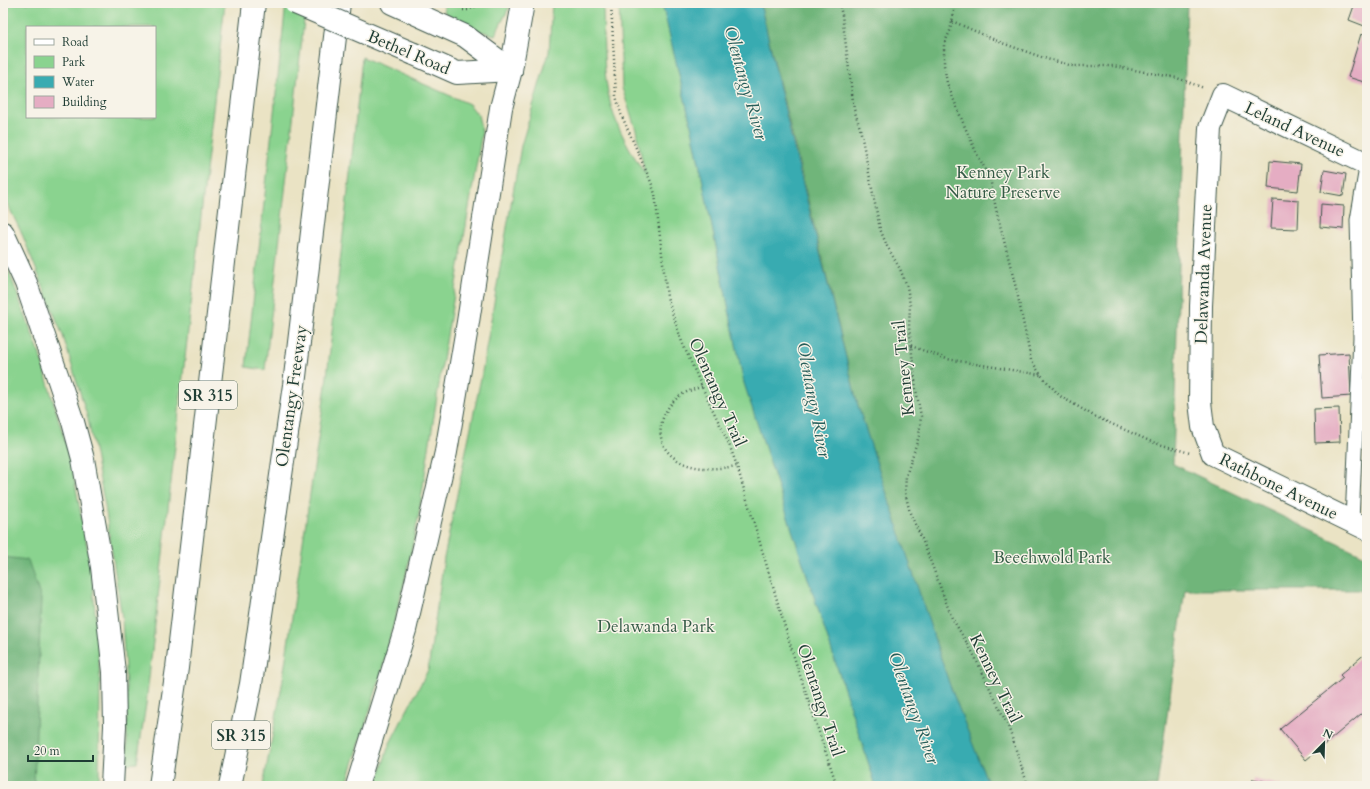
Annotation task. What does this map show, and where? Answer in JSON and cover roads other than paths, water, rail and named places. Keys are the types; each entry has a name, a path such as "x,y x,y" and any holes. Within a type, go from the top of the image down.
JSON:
{"main road":[{"name":"SR 315","path":"160,786 177,668 254,3"},
{"name":"Bethel Road","path":"295,3 456,73 511,70"},
{"name":"Olentangy Freeway","path":"230,786 251,684 294,386 339,3"},
{"path":"392,3 465,36 511,70"},
{"path":"357,786 405,630 446,452 501,108 511,70 523,3"},
{"name":"Leland Avenue","path":"1223,95 1367,163"},
{"name":"Delawanda Avenue","path":"1213,454 1203,427 1200,402 1201,306 1210,128 1223,95"},
{"path":"3,233 26,283 73,422 83,459 102,567 114,672 115,726 112,786"},
{"name":"Rathbone Avenue","path":"1213,454 1359,525"}],"lane":[{"path":"1359,525 1363,339 1357,220 1367,163"}],"water":[{"name":"Olentangy River","path":"662,3 760,3 792,140 858,406 949,683 989,786 876,786 744,383 692,129"}],"park label":[{"name":"Kenney Park Nature Preserve","path":"1003,182"},
{"name":"Beechwold Park","path":"1052,557"},
{"name":"Delawanda Park","path":"656,626"}]}
